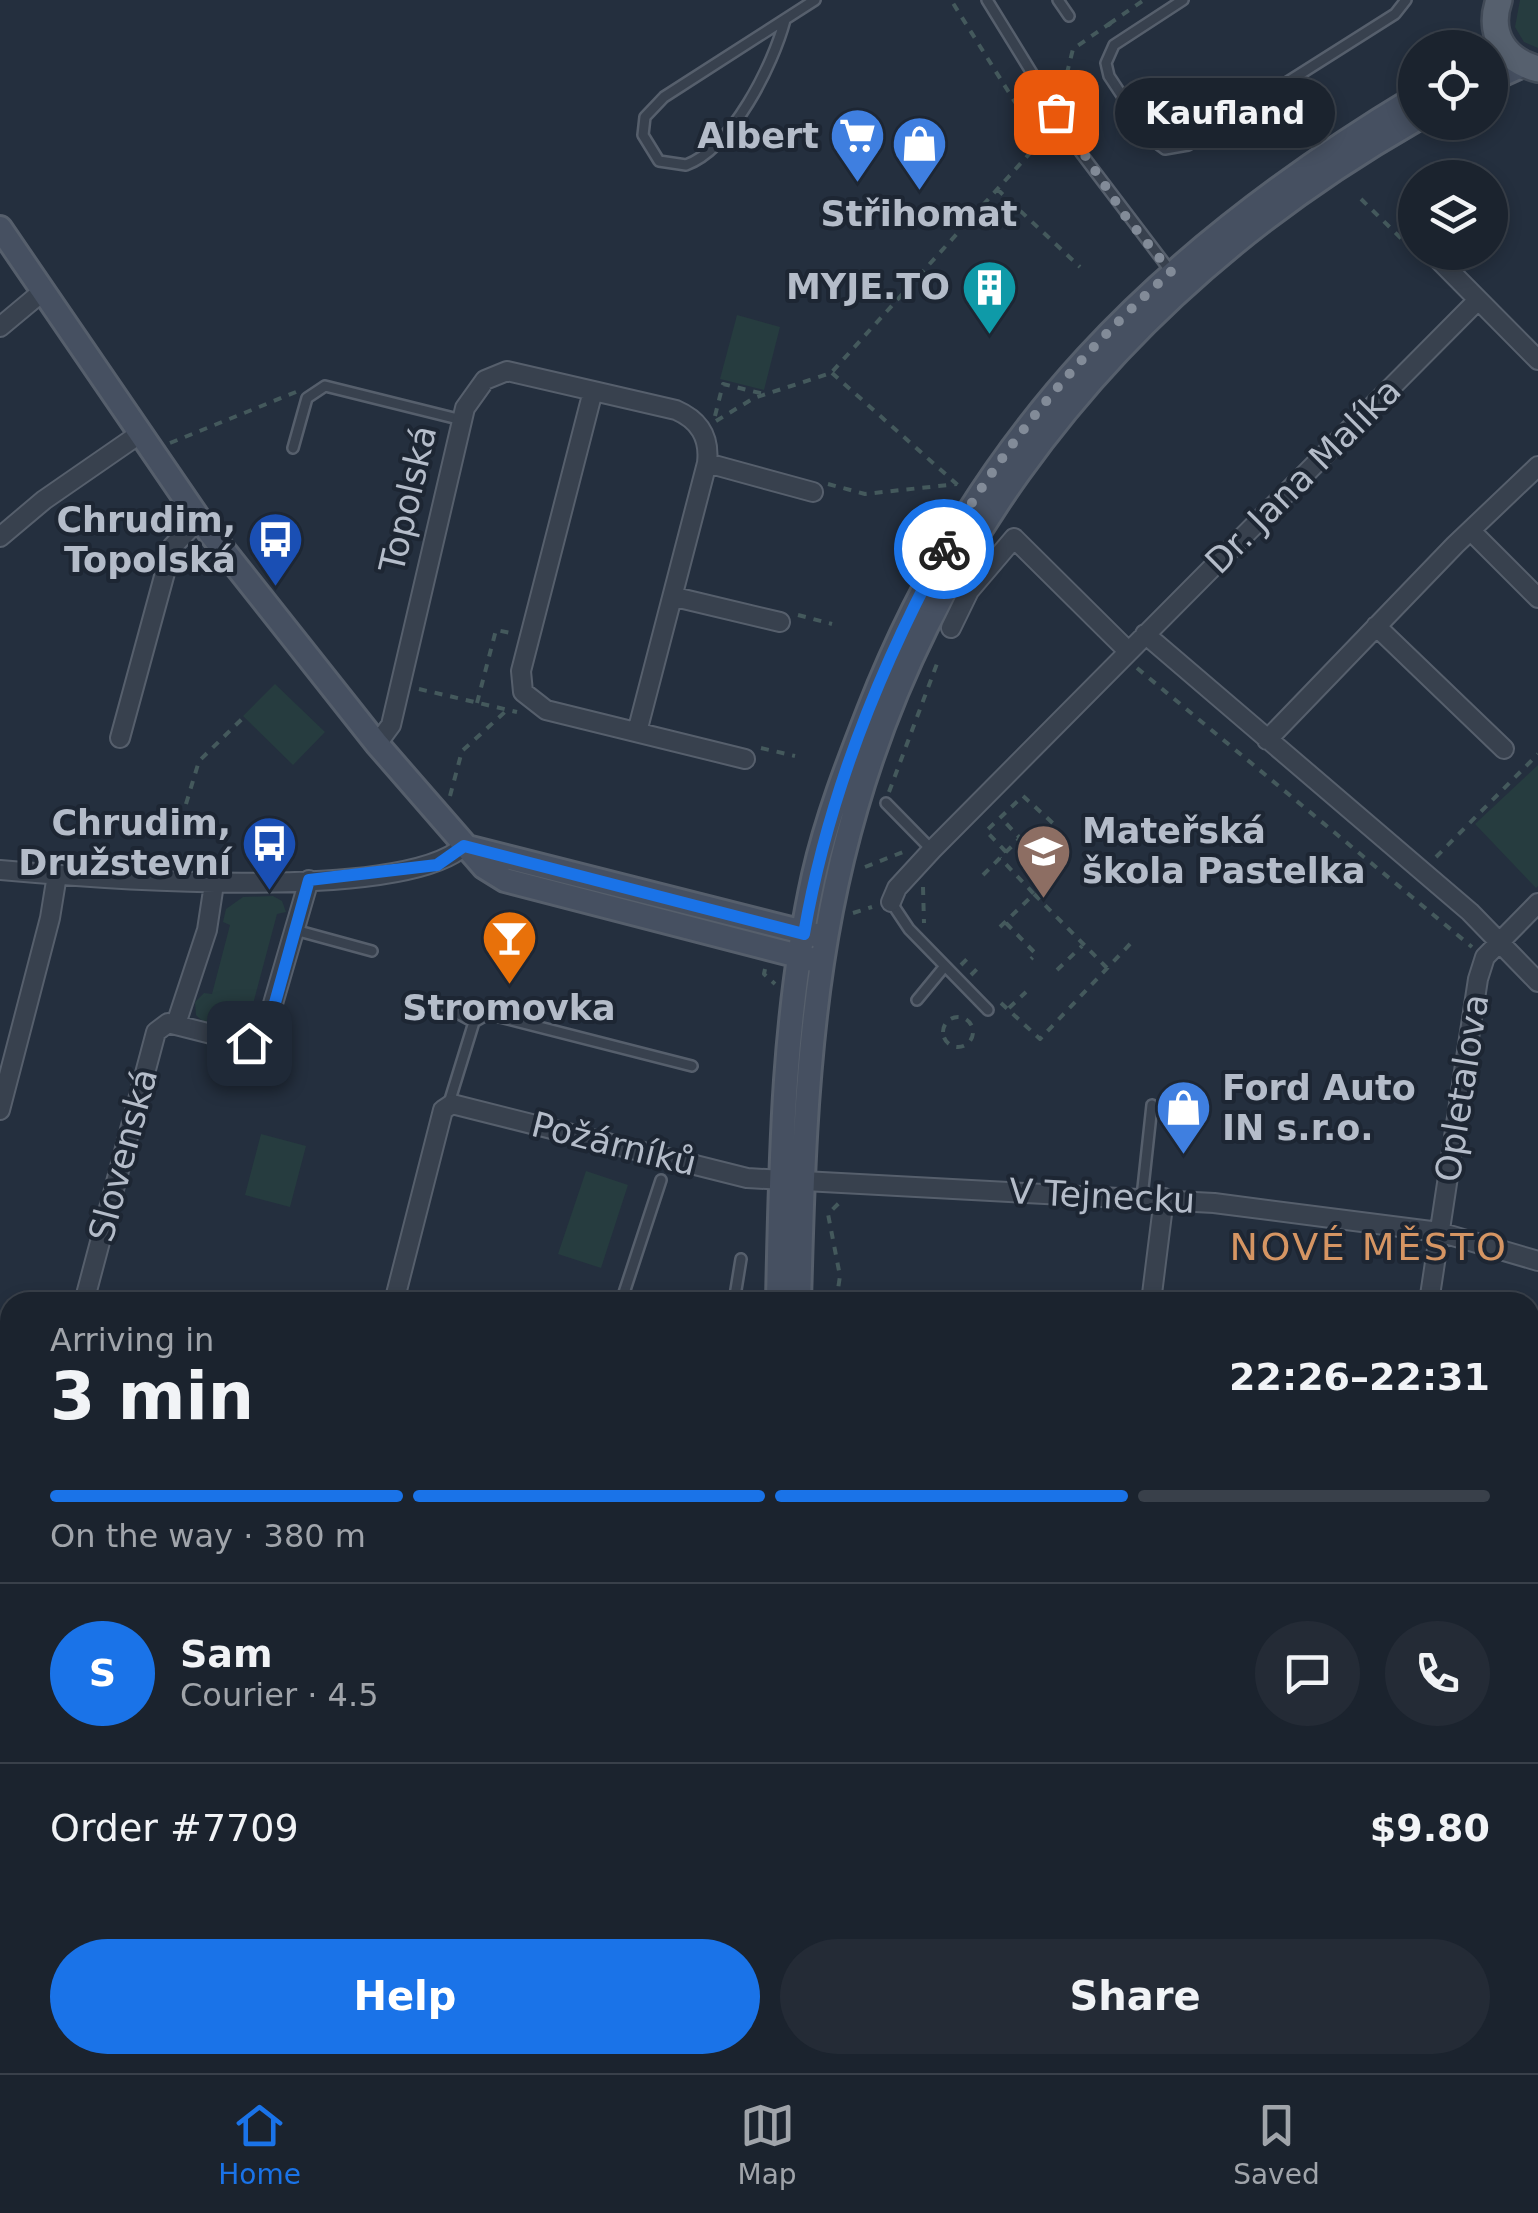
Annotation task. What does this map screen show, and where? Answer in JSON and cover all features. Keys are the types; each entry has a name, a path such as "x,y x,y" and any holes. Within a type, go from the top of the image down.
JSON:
{"main road":[{"path":"1494,30 1498,0"},
{"path":"1177,279 1297,175 1398,109"},
{"path":"779,1292 813,947 814,877 848,766 894,649 946,546 994,470 1053,394 1121,317 1398,131"},
{"path":"0,228 199,519 377,744 464,846 506,880 813,947"},
{"path":"791,1181 798,1292"}],"street":[{"path":"1449,270 1538,360"},
{"path":"0,328 42,292"},
{"name":"Dr. Jana Malíka","path":"892,902 897,888 929,846 1478,300"},
{"name":"Topolská","path":"377,744 391,725 462,420 473,394 498,373 520,372 686,414 706,437 707,463"},
{"path":"592,390 520,677 523,692 532,703 637,732 747,752"},
{"path":"0,538 44,500 145,444"},
{"path":"637,732 707,463 813,492"},
{"path":"1267,740 1538,466"},
{"path":"120,738 172,547 199,519"},
{"path":"1471,530 1538,598"},
{"path":"951,628 969,591 1014,538 1128,651"},
{"path":"675,597 781,617"},
{"path":"1376,626 1504,750"},
{"path":"1145,634 1499,939 1538,982"},
{"path":"0,870 214,884 309,880 437,865 464,846"},
{"path":"0,1110 50,918 57,876"},
{"path":"214,884 207,930 176,1024 244,1042 258,1041 268,1028 309,880"},
{"name":"Opletalova","path":"1431,1292 1485,957 1538,903"},
{"name":"Slovenská","path":"87,1292 154,1037 163,1024 176,1024"},
{"path":"397,1292 443,1110 448,1105"},
{"name":"Požárníků","path":"448,1105 746,1178 791,1181"},
{"name":"V Tejnecku","path":"791,1181 1164,1198 1439,1232 1538,1261"},
{"path":"1152,1292 1164,1198"}],"lane":[{"path":"785,20 765,76 717,143 686,165 659,161 643,136 650,109 785,20 816,0"},
{"path":"986,0 1126,217 1177,279"},
{"path":"1058,0 1069,16"},
{"path":"1182,0 1120,40 1107,56 1109,76 1154,144 1172,150 1188,144 1402,9 1406,0"},
{"path":"293,448 306,402 315,390 337,386 462,420"},
{"path":"886,802 929,846"},
{"path":"892,902 897,916 988,1010"},
{"path":"295,930 372,951"},
{"path":"917,1000 945,966"},
{"path":"433,1000 474,1022"},
{"path":"448,1105 474,1022 488,1014 692,1066"},
{"path":"1142,1197 1152,1105"},
{"path":"623,1292 662,1180"},
{"path":"736,1292 741,1259"}],"path":[{"path":"764,394 724,384 713,422 744,402 831,372 1040,142 952,0"},
{"path":"1022,112 1066,78 1076,46 1144,0"},
{"path":"1109,24 1120,40"},
{"path":"997,189 1080,267"},
{"path":"1361,198 1398,235"},
{"path":"831,372 970,495"},
{"path":"145,444 315,390"},
{"path":"813,492 816,480 866,494 957,484"},
{"path":"781,617 832,624"},
{"path":"886,802 951,628"},
{"path":"477,703 496,630 530,638"},
{"path":"1142,671 1485,957"},
{"path":"409,687 520,712 532,703"},
{"path":"445,804 462,751 508,710"},
{"path":"186,804 199,762 244,717"},
{"path":"747,752 796,756"},
{"path":"1422,871 1538,754"},
{"path":"986,832 1027,796 1056,826 1053,836 1059,845"},
{"path":"983,876 1020,838 1001,817"},
{"path":"979,825 1006,852"},
{"path":"852,872 929,846"},
{"path":"1000,858 1107,968"},
{"path":"916,920 921,926 924,924 926,879"},
{"path":"1000,927 1034,894"},
{"path":"842,916 892,902"},
{"path":"1005,922 1036,954 1031,960"},
{"path":"1012,940 1017,934"},
{"path":"994,1000 1009,1008 1039,1039 1131,943"},
{"path":"1057,970 1084,944"},
{"path":"972,954 960,966 981,987"},
{"path":"970,976 982,964"},
{"path":"1009,1008 1026,992"},
{"path":"960,1017 971,1024 974,1036 966,1046 955,1048 946,1042 943,1031 948,1021 960,1017"},
{"path":"838,1292 840,1276 828,1220 830,1210 839,1204 841,1184"}],"green space":[{"path":"1520,0 1538,0 1538,48 1524,42 1515,27"},
{"path":"737,315 780,327 764,390 720,379"},
{"path":"275,684 325,732 293,765 243,716"},
{"path":"1538,765 1538,886 1536,888 1475,824"},
{"path":"273,896 282,901 286,912 277,914 253,1004 263,1011 259,1027 235,1032 209,1025 196,1015 195,1002 204,993 212,994 230,925 223,922 226,909 243,897"},
{"path":"261,1134 306,1146 290,1207 245,1195"},
{"path":"586,1171 628,1185 601,1268 558,1254"}],"way so far":[{"path":"944,549 994,470 1053,394 1121,317 1171,272 1126,217 1056,112"}],"place":[{"name":"Kaufland","path":"1056,112"},
{"name":"Albert","path":"858,185"},
{"name":"Střihomat","path":"919,192"},
{"name":"MYJE.TO","path":"989,336"},
{"name":"Chrudim, Topolská","path":"275,589"},
{"name":"Chrudim, Družstevní","path":"270,892"},
{"name":"Mateřská škola Pastelka","path":"1043,900"},
{"name":"Stromovka","path":"509,986"},
{"name":"Ford Auto IN s.r.o.","path":"1183,1157"}],"district":[{"name":"NOVÉ MĚSTO","path":"1369,1247"}],"route":[{"path":"249,1043 258,1041 268,1028 309,880 437,865 464,846 804,934 824,836 848,766 894,649 944,549"}]}
